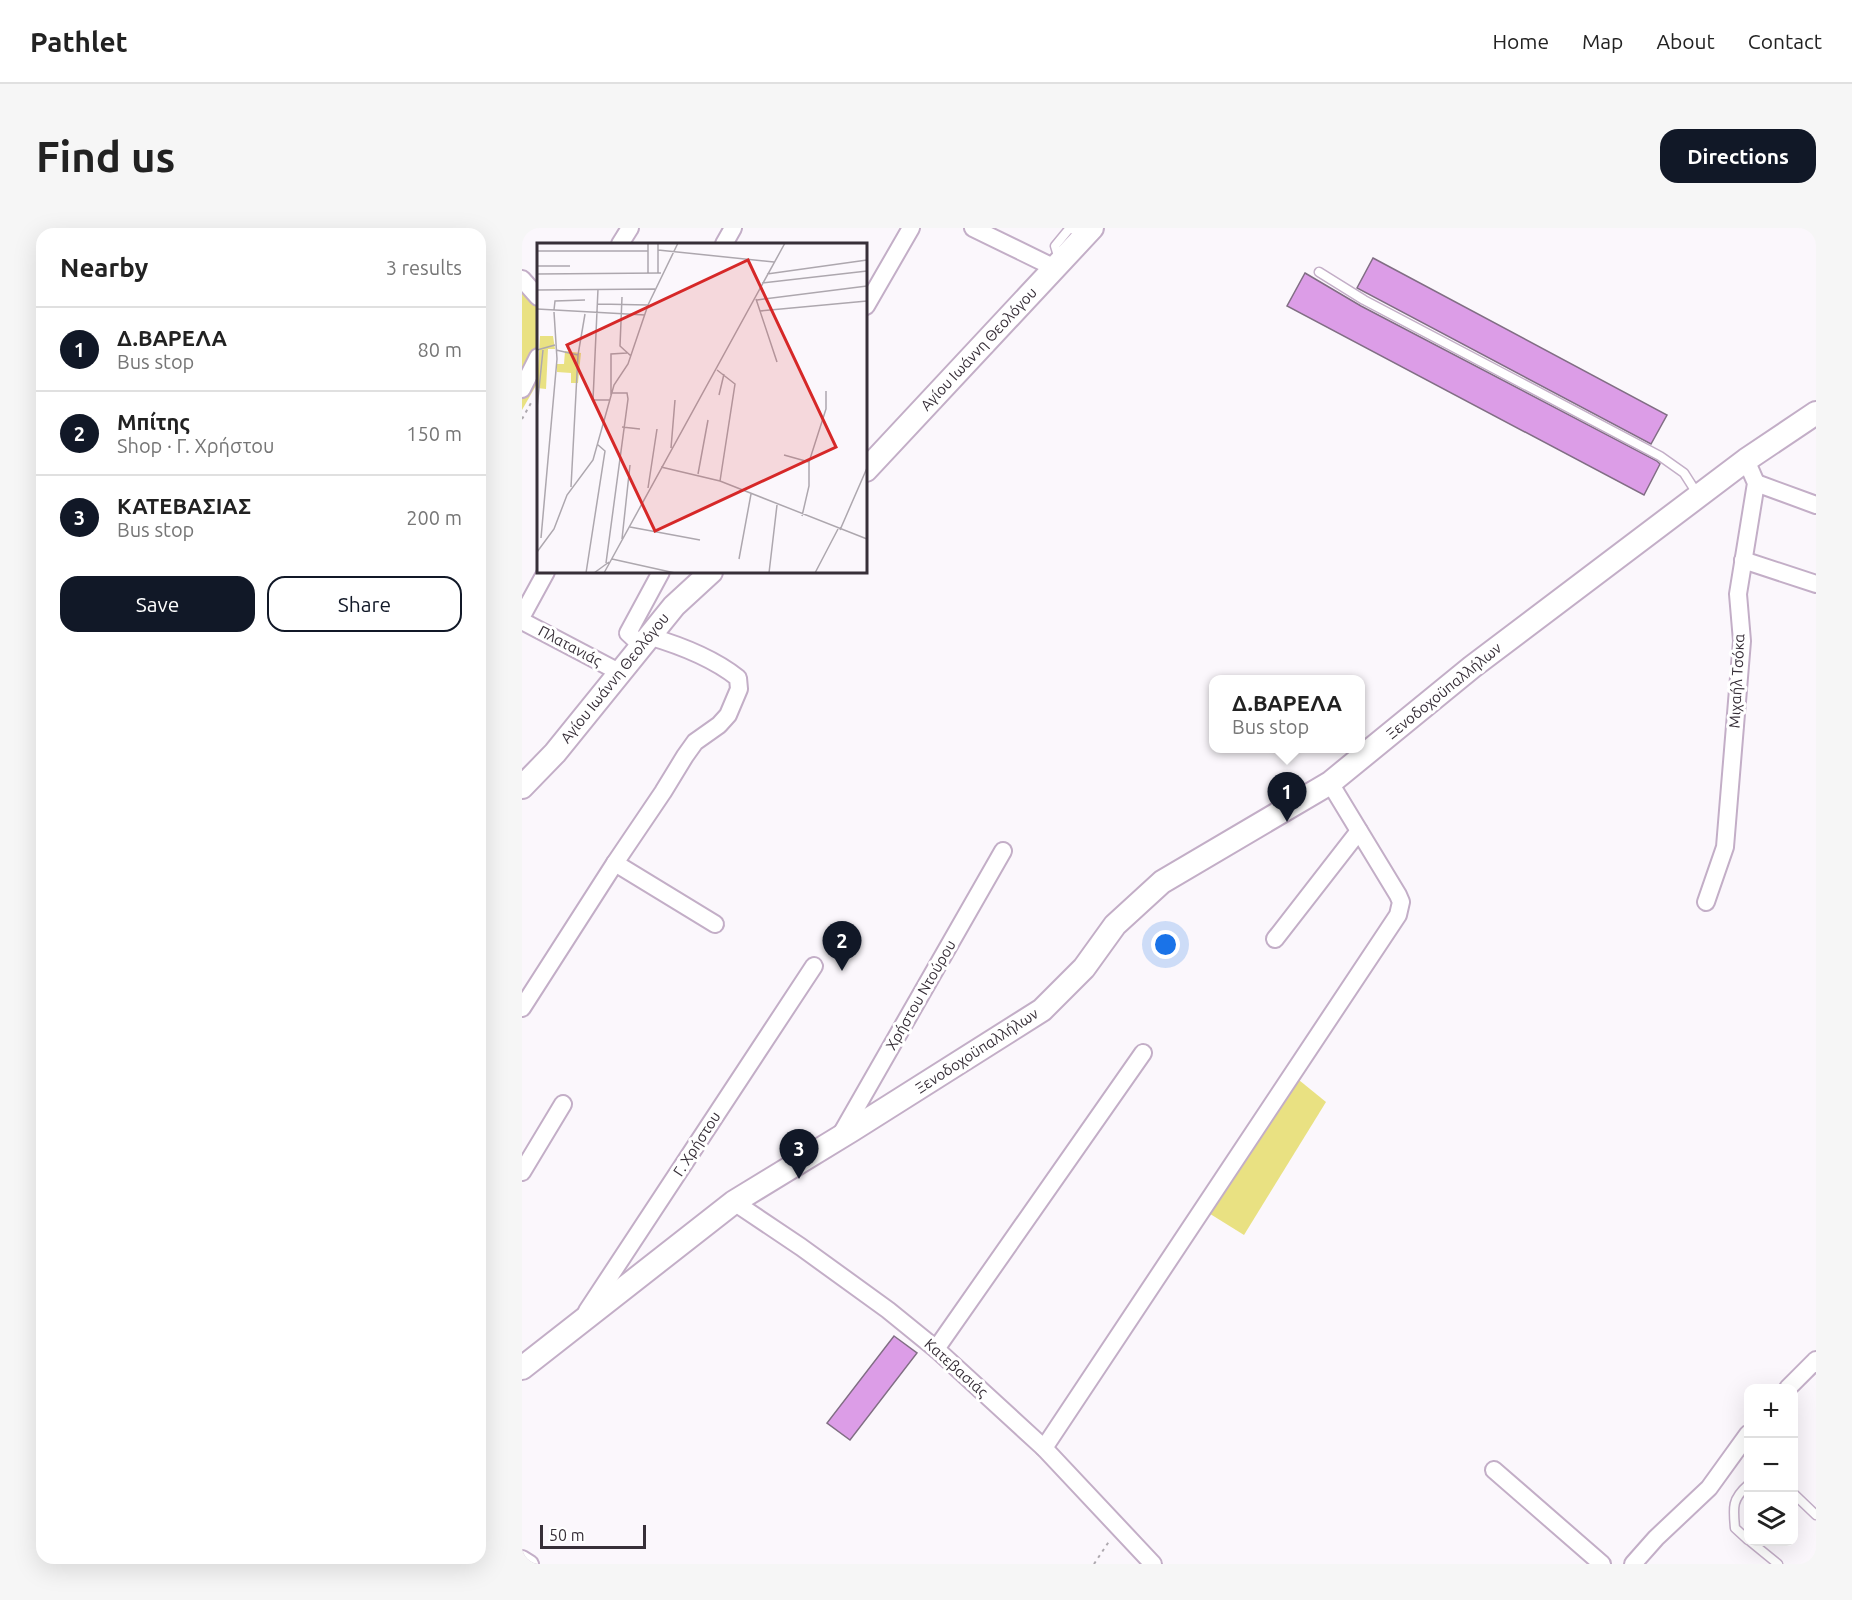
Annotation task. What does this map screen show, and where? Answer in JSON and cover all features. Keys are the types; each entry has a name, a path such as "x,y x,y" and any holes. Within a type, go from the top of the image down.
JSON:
{"street":[{"path":"621,243 630,228"},
{"path":"725,243 733,228"},
{"path":"867,304 911,228"},
{"path":"973,228 1058,266"},
{"name":"Αγίου Ιωάννη Θεολόγου","path":"867,467 1091,229"},
{"path":"522,279 537,296"},
{"path":"527,394 537,360"},
{"name":"Ξενοδοχοϋπαλλήλων","path":"522,1368 734,1202 1042,1010 1084,968 1115,925 1162,882 1330,783 1472,667 1746,460 1816,413"},
{"path":"1746,460 1756,483 1816,504"},
{"name":"Μιχαήλ Τσόκα","path":"1707,902 1725,847 1742,641 1738,594 1756,483"},
{"path":"1743,560 1816,584"},
{"name":"Πλατανιάς","path":"522,616 545,573"},
{"path":"522,1008 695,742 719,725 728,715 739,689 738,678 728,670 690,651 644,640 628,633 660,573"},
{"name":"Αγίου Ιωάννη Θεολόγου","path":"522,787 555,753 644,640 688,592 710,573"},
{"name":"Πλατανιάς","path":"522,621 619,672"},
{"path":"1044,1448 1398,915 1401,902 1398,895 1330,783"},
{"path":"1275,939 1359,831"},
{"name":"Χρήστου Ντούρου","path":"838,1139 1003,850"},
{"path":"615,863 715,924"},
{"name":"Γ. Χρήστου","path":"580,1322 814,966"},
{"path":"936,1349 1143,1053"},
{"path":"522,1172 563,1104"},
{"name":"Κατεβασιάς","path":"734,1202 801,1246 936,1349 1044,1448 1153,1564"},
{"path":"1793,1384 1816,1360"},
{"path":"1634,1564 1656,1538 1709,1488 1746,1438"},
{"path":"1494,1470 1602,1564"},
{"path":"522,1558 530,1564"}],"lane":[{"path":"1319,272 1374,305 1660,456 1684,473 1699,496"},
{"path":"1744,1490 1738,1495 1733,1507 1735,1528 1744,1536"},
{"path":"1798,1498 1816,1515"},
{"path":"1756,1546 1778,1564"}],"path":[{"path":"522,419 527,394"},
{"path":"1094,1564 1119,1527"}],"shaded area":[{"path":"522,281 537,290 537,384 522,410"},
{"path":"1294,1076 1326,1102 1244,1235 1207,1212"}],"building":[{"path":"1373,258 1667,415 1651,444 1357,288"},
{"path":"1305,273 1361,306 1657,461 1660,464 1644,495 1287,306"},
{"path":"894,1336 917,1353 850,1440 827,1423"}],"place":[{"name":"Δ.ΒΑΡΕΛΑ","path":"1287,822"},
{"name":"Μπίτης","path":"842,971"},
{"name":"ΚΑΤΕΒΑΣΙΑΣ","path":"799,1179"}]}
